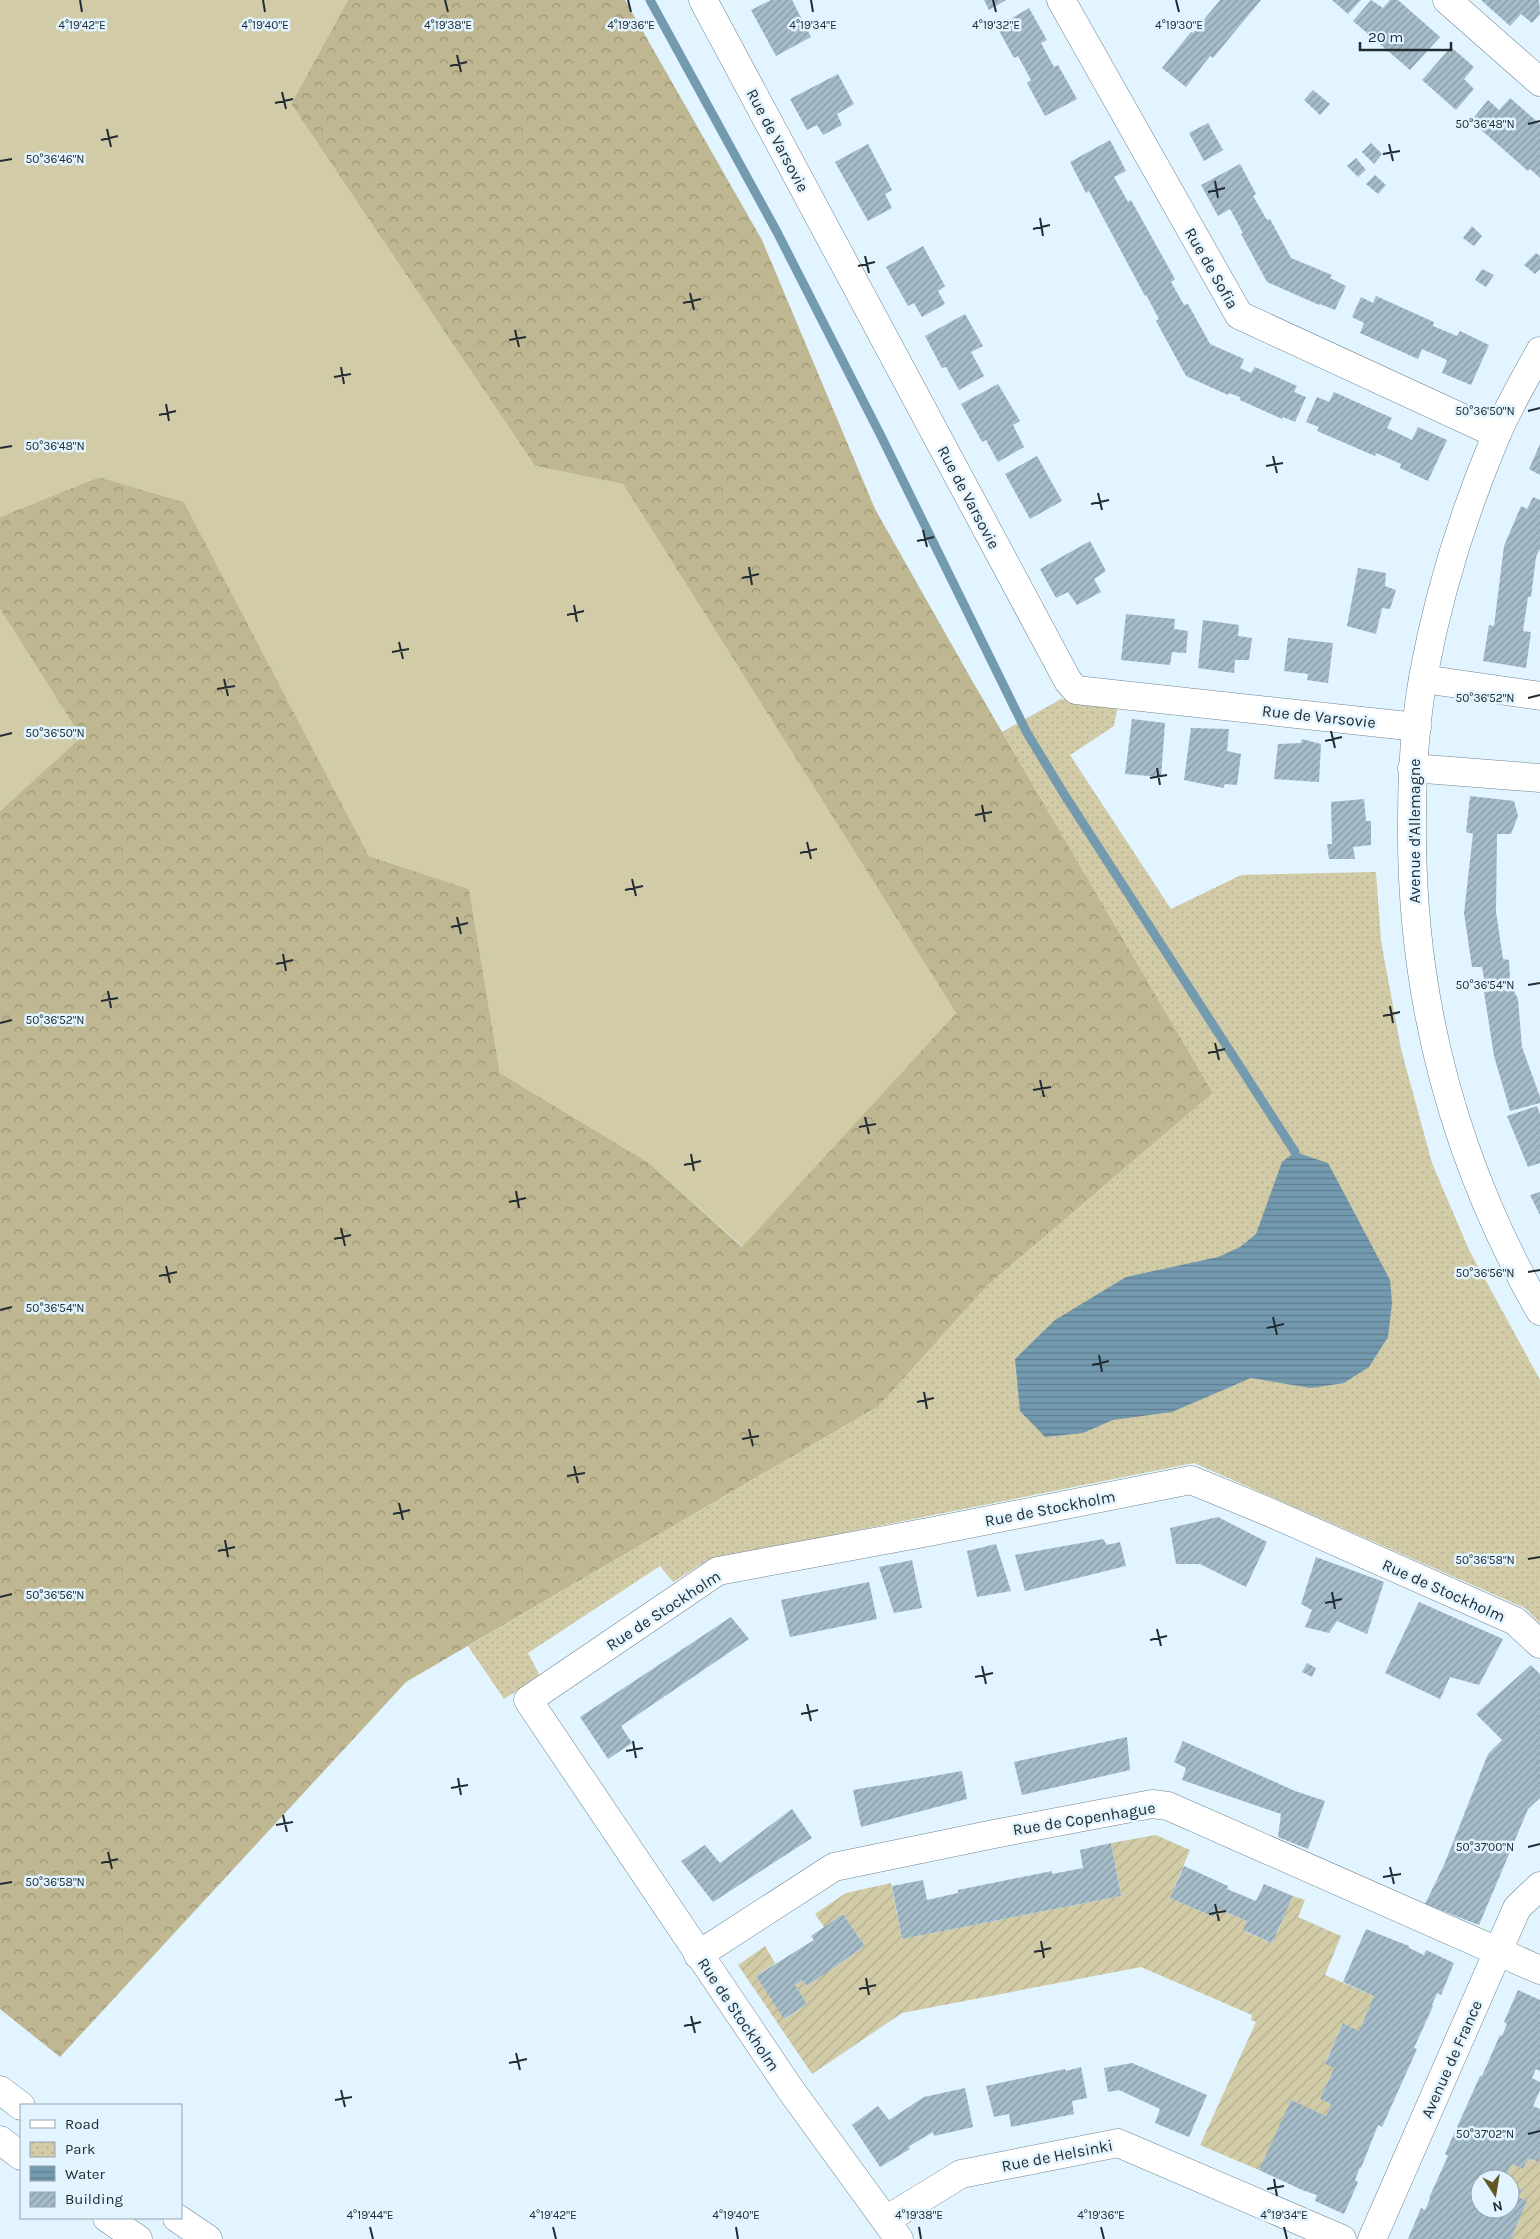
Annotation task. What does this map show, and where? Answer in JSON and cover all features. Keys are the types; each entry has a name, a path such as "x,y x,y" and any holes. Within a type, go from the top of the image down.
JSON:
{"street":[{"name":"Rue de Varsovie","path":"703,0 1068,681 1076,690 1417,727"},
{"name":"Rue de Sofia","path":"1060,0 1239,315 1497,434"},
{"path":"1446,0 1540,82"},
{"name":"Avenue d'Allemagne","path":"1540,351 1497,434 1467,511 1442,591 1423,679 1412,768 1411,874 1419,956 1433,1037 1454,1119 1482,1194 1517,1271 1540,1311"},
{"path":"1423,679 1540,696"},
{"path":"1412,768 1540,778"},
{"name":"Rue de Stockholm","path":"892,2229 790,2089 528,1700 718,1571 934,1531 1191,1480 1269,1512 1516,1622 1540,1644"},
{"name":"Rue de Copenhague","path":"698,1955 834,1867 1152,1804 1168,1806 1540,1970"},
{"name":"Avenue de France","path":"1372,2239 1517,1908 1540,1886"},
{"path":"0,2090 20,2105"},
{"path":"0,2140 20,2155"},
{"name":"Rue de Helsinki","path":"892,2229 961,2174 1118,2143 1342,2239"},
{"path":"108,2219 138,2239"},
{"path":"178,2219 208,2239"}],"green space":[{"path":"0,0 348,0 291,104 535,466 623,484 956,1013 743,1247 649,1163 500,1073 469,889 369,856 184,502 99,477 0,517"},
{"path":"348,0 625,0 762,240 875,509 970,677 1213,1093 987,1286 879,1406 406,1682 60,2057 0,2009 0,811 81,737 0,609 0,517 99,477 184,502 369,856 469,889 500,1073 649,1163 742,1247 956,1013 623,484 535,466 291,104"},
{"path":"0,609 81,737 0,811"},
{"path":"1061,699 1118,705 1114,726 1070,755 1171,909 1241,875 1376,872 1381,941 1401,1049 1432,1163 1469,1250 1540,1380 1540,1623 1525,1608 1194,1463 708,1560 673,1582 660,1566 528,1653 540,1676 504,1699 468,1646 879,1406 987,1286 1213,1093 1002,732"},
{"path":"1156,1835 1190,1850 1170,1898 1214,1917 1218,1909 1247,1921 1244,1931 1272,1943 1293,1896 1305,1900 1298,1917 1341,1936 1325,1975 1374,1996 1359,2031 1343,2023 1325,2063 1334,2068 1320,2099 1331,2104 1326,2116 1291,2101 1259,2170 1200,2145 1256,2022 1251,2020 1252,2015 1141,1967 902,2013 812,2074 738,1965 765,1946 775,1963 756,1976 785,2019 807,2004 795,1985 802,1980 807,1986 865,1946 843,1914 824,1927 815,1914 846,1893 891,1883 902,1939 1121,1896 1111,1843"},
{"path":"1540,2157 1540,2239 1511,2239 1527,2201 1520,2198 1522,2189 1520,2188 1520,2169 1510,2169 1512,2164 1523,2169 1528,2158 1537,2162"}],"water":[{"path":"1295,1152 1328,1163 1390,1280 1392,1303 1388,1337 1369,1367 1344,1383 1311,1388 1251,1378 1172,1412 1113,1420 1083,1433 1045,1437 1020,1411 1015,1359 1055,1320 1126,1277 1218,1257 1240,1247 1256,1234 1282,1162"}],"building":[{"path":"771,0 792,0 811,37 776,56 751,10"},
{"path":"984,0 1006,0 989,10"},
{"path":"1220,0 1261,0 1213,58 1210,56 1186,87 1162,68"},
{"path":"1332,0 1361,0 1348,14"},
{"path":"1371,0 1383,8 1390,0 1398,0 1440,37 1410,70 1353,21"},
{"path":"1481,0 1539,0 1540,14 1532,23 1521,14 1510,26"},
{"path":"1029,8 1047,40 1041,43 1054,67 1058,65 1077,99 1045,116 1027,83 1031,80 1024,67 1018,56 1014,58 997,27"},
{"path":"1451,47 1474,67 1464,79 1474,89 1456,110 1422,80"},
{"path":"838,74 854,104 837,114 842,125 823,135 817,125 807,130 790,99"},
{"path":"1313,90 1330,104 1320,115 1304,100"},
{"path":"1510,98 1540,124 1540,178 1530,169 1528,171 1471,121 1488,100 1499,110"},
{"path":"1208,123 1223,150 1204,161 1189,133"},
{"path":"1110,140 1126,171 1114,177 1128,202 1131,200 1175,279 1171,282 1184,305 1188,304 1210,344 1244,359 1240,368 1251,373 1255,367 1297,386 1294,392 1306,397 1295,422 1283,417 1282,419 1240,400 1240,397 1229,393 1228,395 1186,376 1156,321 1159,319 1146,295 1089,191 1086,193 1070,162"},
{"path":"1371,143 1382,154 1374,164 1362,152"},
{"path":"868,144 892,190 885,194 892,208 868,221 835,162"},
{"path":"1356,158 1366,170 1358,177 1347,166"},
{"path":"1240,164 1256,194 1253,196 1267,220 1270,219 1291,258 1332,275 1330,278 1346,286 1335,310 1267,282 1230,209 1218,216 1201,185"},
{"path":"1375,175 1386,185 1378,194 1366,184"},
{"path":"1472,226 1482,236 1474,246 1463,238"},
{"path":"923,246 945,286 938,291 945,304 922,317 914,303 908,306 886,267"},
{"path":"1536,253 1540,256 1540,269 1535,274 1524,265"},
{"path":"1482,269 1494,275 1486,287 1475,280"},
{"path":"1376,296 1434,322 1433,326 1457,336 1460,331 1489,345 1471,385 1442,373 1447,360 1422,349 1418,359 1360,333 1364,323 1352,317 1361,297 1373,303"},
{"path":"965,314 983,346 971,352 984,376 959,390 946,367 942,368 925,336"},
{"path":"998,384 1020,421 1013,425 1024,447 998,462 986,440 982,442 961,404"},
{"path":"1334,392 1392,418 1387,428 1412,440 1418,427 1447,440 1428,481 1400,468 1401,464 1376,453 1375,456 1317,431 1319,427 1306,422 1317,397 1329,402"},
{"path":"1540,444 1540,475 1529,469"},
{"path":"1037,456 1062,501 1030,519 1005,474"},
{"path":"1533,497 1540,500 1540,549 1536,557 1531,597 1528,597 1523,631 1531,632 1526,668 1483,661 1489,625 1494,626 1504,546 1521,506 1527,509"},
{"path":"1090,541 1106,571 1094,579 1101,592 1077,605 1068,592 1056,598 1040,569"},
{"path":"1358,568 1386,573 1385,586 1396,590 1390,609 1382,608 1376,634 1347,626"},
{"path":"1126,614 1175,619 1174,629 1188,631 1186,653 1172,652 1170,665 1121,660"},
{"path":"1203,620 1239,625 1238,636 1252,638 1249,660 1235,660 1234,673 1198,668"},
{"path":"1288,638 1333,643 1328,683 1307,680 1308,674 1284,671"},
{"path":"1132,719 1165,723 1161,777 1125,774"},
{"path":"1191,728 1229,729 1227,751 1241,754 1237,785 1225,784 1223,788 1184,780"},
{"path":"1302,739 1321,744 1319,782 1274,779 1278,744 1301,743"},
{"path":"1470,796 1514,801 1518,816 1511,834 1497,834 1496,912 1503,959 1509,960 1510,978 1485,984 1482,967 1472,967 1464,913 1473,834 1466,832"},
{"path":"1364,799 1366,821 1371,821 1371,845 1353,847 1355,859 1329,859 1327,844 1332,844 1331,802"},
{"path":"1513,989 1518,999 1522,1047 1540,1097 1540,1103 1510,1111 1494,1056 1484,992"},
{"path":"1537,1106 1540,1114 1540,1163 1528,1167 1507,1116"},
{"path":"1540,1192 1540,1215 1530,1195"},
{"path":"1218,1517 1267,1542 1246,1587 1200,1564 1176,1564 1170,1528"},
{"path":"1103,1539 1107,1545 1120,1542 1126,1566 1025,1591 1015,1555"},
{"path":"996,1544 1011,1591 977,1597 967,1551"},
{"path":"1316,1557 1384,1582 1367,1634 1337,1621 1329,1633 1305,1627 1312,1610 1301,1604"},
{"path":"912,1560 922,1608 894,1613 879,1567"},
{"path":"869,1582 877,1619 790,1637 781,1600"},
{"path":"1419,1602 1503,1639 1479,1685 1450,1677 1440,1699 1385,1673"},
{"path":"731,1617 749,1639 621,1726 632,1743 608,1759 580,1717"},
{"path":"1307,1663 1316,1668 1312,1677 1302,1672"},
{"path":"1531,1665 1540,1674 1540,1798 1528,1809 1479,1925 1425,1904 1444,1865 1488,1754 1502,1740 1476,1714"},
{"path":"1127,1737 1130,1770 1022,1795 1014,1762"},
{"path":"1183,1741 1295,1791 1325,1801 1308,1849 1278,1837 1281,1814 1182,1780 1186,1768 1174,1762"},
{"path":"962,1771 967,1799 861,1827 853,1790"},
{"path":"792,1809 812,1838 713,1902 681,1861 705,1845 720,1863"},
{"path":"1111,1843 1121,1896 902,1939 892,1886 923,1880 927,1900 958,1893 958,1890 1052,1871 1052,1874 1083,1868 1080,1850"},
{"path":"1184,1866 1228,1886 1227,1889 1256,1901 1264,1884 1293,1896 1272,1943 1243,1930 1247,1921 1218,1909 1214,1917 1170,1898"},
{"path":"843,1914 865,1946 807,1986 802,1980 795,1985 807,2004 784,2019 756,1976 814,1940 811,1936"},
{"path":"1366,1929 1409,1946 1409,1948 1424,1955 1426,1950 1454,1963 1441,1995 1437,1993 1414,2048 1417,2049 1382,2127 1378,2125 1355,2180 1358,2182 1344,2214 1315,2201 1317,2195 1259,2170 1291,2100 1326,2116 1331,2104 1320,2099 1334,2068 1325,2064 1343,2023 1359,2031 1374,1996 1343,1982"},
{"path":"1518,1990 1540,2000 1540,2071 1536,2069 1532,2078 1540,2082 1540,2090 1533,2106 1540,2109 1540,2157 1538,2162 1528,2158 1523,2169 1512,2164 1510,2169 1470,2169 1470,2219 1519,2219 1511,2239 1408,2239 1421,2208 1425,2210 1430,2199 1448,2156 1445,2154 1480,2076 1482,2076 1500,2035 1502,2036 1507,2024 1504,2022"},
{"path":"1132,2063 1207,2095 1189,2137 1155,2123 1160,2109 1119,2090 1108,2092 1104,2068"},
{"path":"1081,2067 1087,2098 1072,2101 1074,2114 1011,2127 1009,2114 994,2117 986,2086"},
{"path":"965,2088 973,2127 934,2136 933,2132 908,2147 910,2149 880,2167 852,2125 878,2106 889,2120 924,2097"},
{"path":"1520,2198 1527,2201 1520,2218"}],"waterway":[{"path":"650,0 777,232 881,436 1027,733 1064,794 1295,1152"}]}
